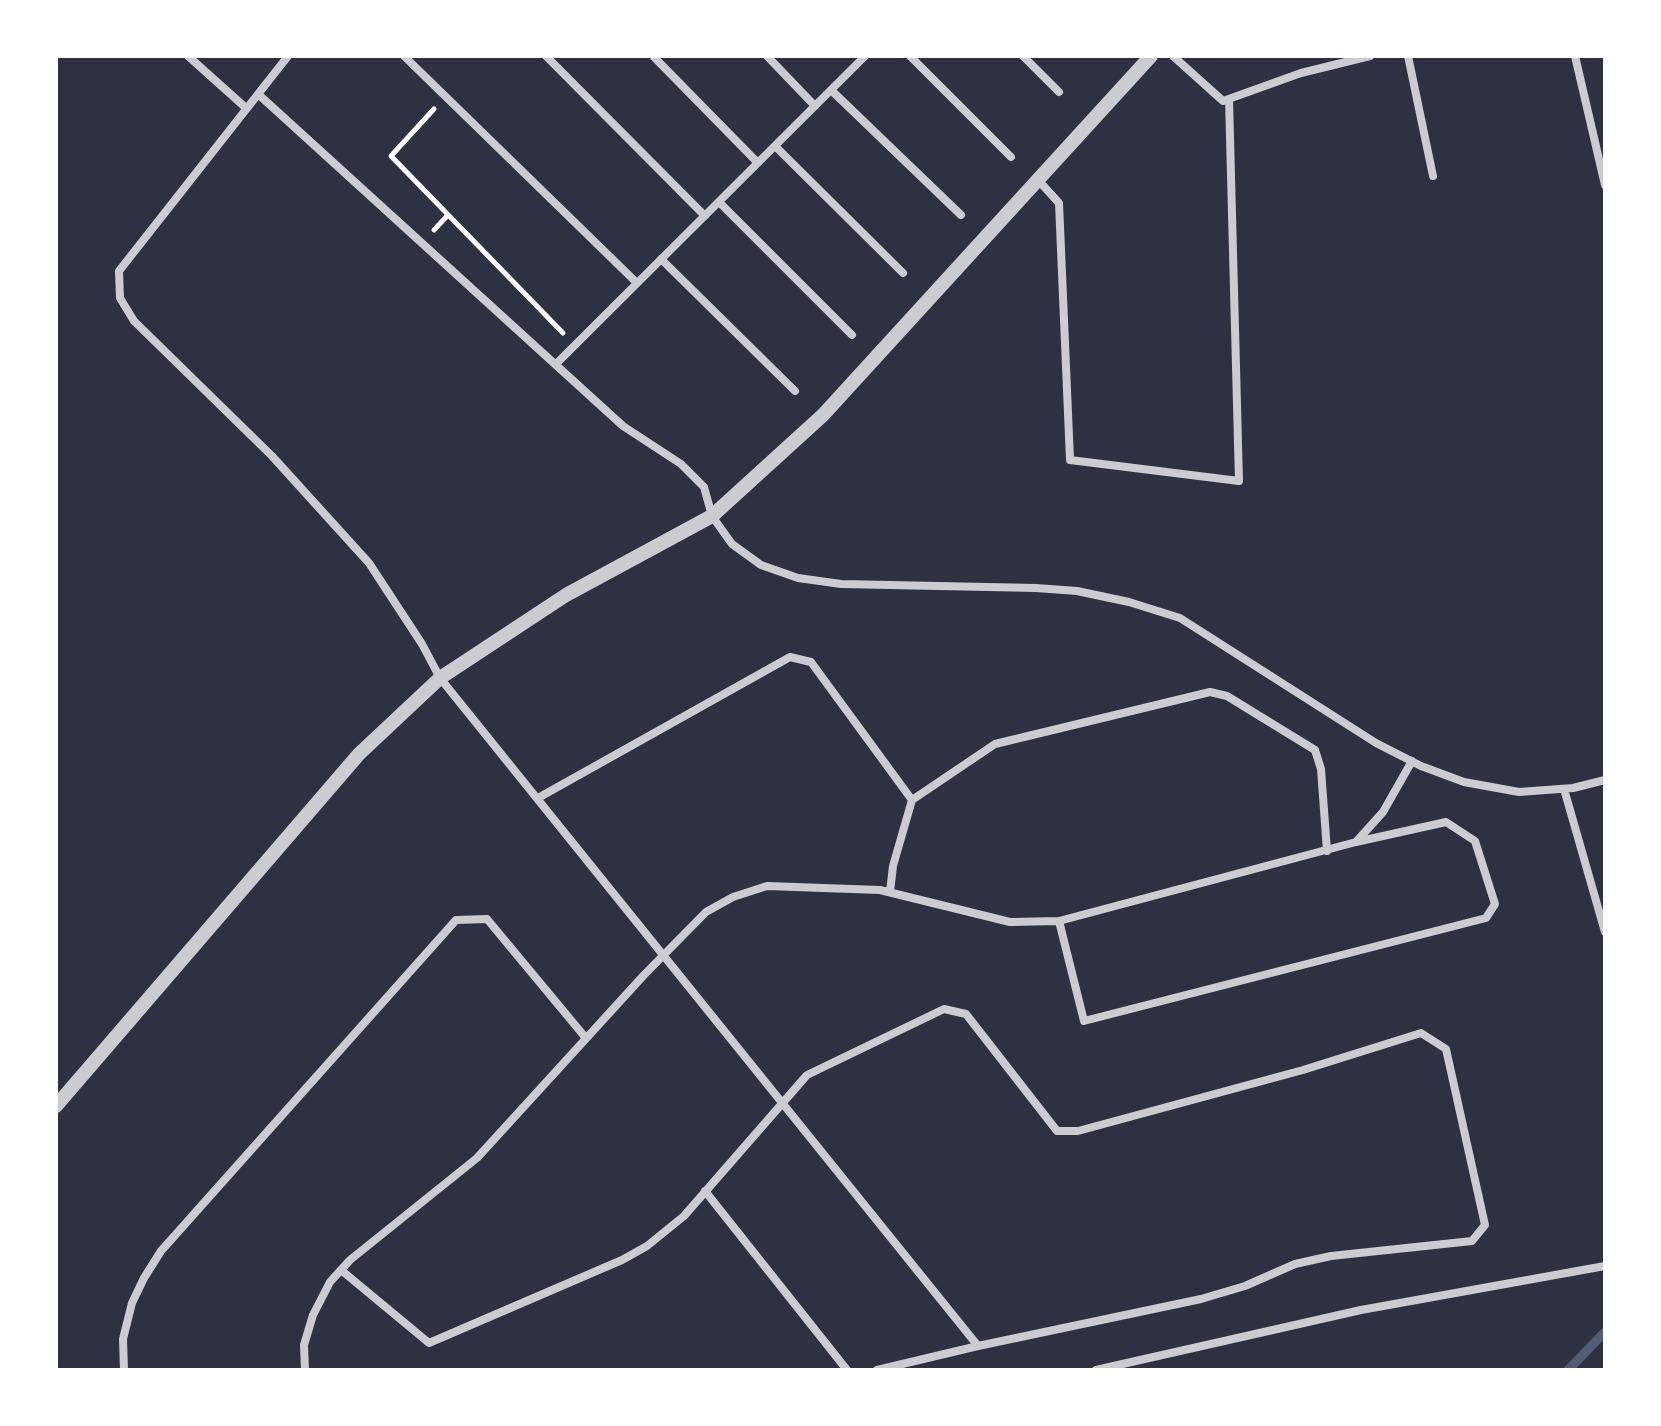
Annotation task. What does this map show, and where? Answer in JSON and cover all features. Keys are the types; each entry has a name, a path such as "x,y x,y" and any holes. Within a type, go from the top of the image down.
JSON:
{"street":[{"path":"188,56 246,108"},
{"path":"288,56 119,271 120,298 134,321 272,456 369,563 422,644 440,678 978,1346"},
{"path":"404,56 637,283"},
{"path":"546,56 705,216"},
{"path":"653,56 758,163"},
{"path":"767,56 815,106"},
{"path":"557,363 865,56"},
{"path":"910,56 1011,157"},
{"path":"1023,56 1059,92"},
{"path":"56,1106 359,754 440,678 566,595 712,516 823,415 1151,56"},
{"path":"1173,56 1223,101 1301,73 1370,56"},
{"path":"1408,56 1433,176"},
{"path":"1575,56 1605,185"},
{"path":"831,90 961,215"},
{"path":"258,94 623,426 681,464 704,487 712,516 732,544 761,565 798,578 841,584 1036,588 1077,591 1129,602 1180,618 1376,743 1464,782 1519,792 1564,789 1605,780"},
{"path":"1038,180 1059,203 1070,460 1239,481 1229,99"},
{"path":"775,146 903,273"},
{"path":"719,202 852,335"},
{"path":"661,259 795,391"},
{"path":"538,798 790,657 811,662 912,800"},
{"path":"890,892 893,866 912,800 995,744 1210,692 1227,696 1315,750 1321,769 1327,851"},
{"path":"1356,842 1383,812 1412,761"},
{"path":"1564,789 1605,932"},
{"path":"305,1370 304,1345 313,1315 330,1282 477,1158 664,954 706,912 733,897 767,886 890,892 1010,922 1059,921 1356,842 1446,822 1475,841 1495,904 1486,918 1084,1021 1059,921"},
{"path":"124,1370 123,1339 132,1303 161,1251 456,920 487,919 585,1037"},
{"path":"341,1270 429,1343 635,1253 684,1216 807,1075 944,1009 966,1014 1057,1131 1078,1131 1421,1033 1446,1049 1485,1225 1472,1241 1331,1256 1295,1264 1245,1286 1201,1299 877,1370"},
{"path":"705,1191 847,1370"},
{"path":"1096,1370 1361,1310 1605,1266"}],"path":[{"path":"446,96 391,156 575,345"}],"waterway":[{"path":"1568,1370 1605,1332"}]}
